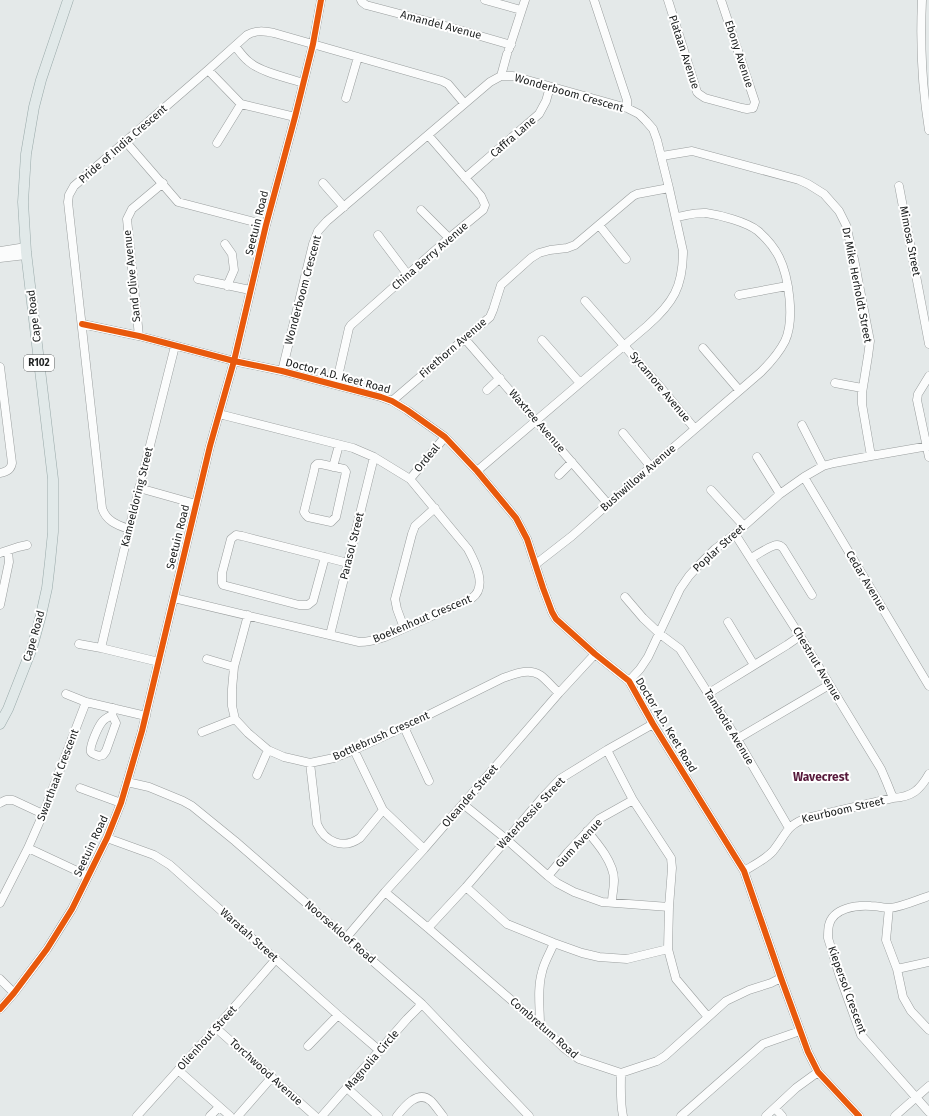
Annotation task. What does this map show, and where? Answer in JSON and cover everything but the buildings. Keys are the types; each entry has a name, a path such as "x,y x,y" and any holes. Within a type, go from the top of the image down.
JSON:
{"main road":[{"name":"Cape Road","path":"0,724 8,710 32,648 47,588 53,532 53,479 26,251 23,202 26,154 41,80 68,0"}],"street":[{"name":"Seetuin Road","path":"0,1009 47,949 72,909 107,838 121,803 146,716 210,446 234,361 266,225 295,117 321,0"},
{"name":"Amandel Avenue","path":"361,0 366,5 442,25 509,49"},
{"path":"485,0 521,10"},
{"path":"501,76 525,0"},
{"path":"594,0 627,100 627,108"},
{"name":"Plataan Avenue","path":"668,0 697,92 705,98 742,108 753,108"},
{"name":"Ebony Avenue","path":"721,0 754,100 755,105 753,108"},
{"path":"922,0 921,28 924,88 929,130"},
{"name":"Pride of India Crescent","path":"129,529 112,522 106,516 102,508 68,202 69,195 74,186 247,35 258,31 274,33 442,81 448,84 464,103"},
{"path":"235,46 248,62 271,73 303,83"},
{"path":"346,98 358,57"},
{"path":"208,70 241,104 295,117"},
{"name":"Wonderboom Crescent","path":"282,371 315,237 322,225 490,82 501,76 517,77 627,108 639,114 650,125 657,140 676,217 683,251 683,260 678,287 670,303 659,315 477,471"},
{"name":"Caffra Lane","path":"465,178 539,114 546,101 550,87"},
{"path":"217,143 241,104"},
{"name":"China Berry Avenue","path":"336,385 349,328 351,325 449,238 481,213 484,207 484,202 481,196 428,135"},
{"path":"126,142 175,198 182,203 266,225"},
{"name":"Dr Mike Herholdt Street","path":"662,156 678,152 692,151 792,178 808,184 817,190 839,211 846,225 870,341 862,388 862,404 871,456"},
{"name":"Sand Olive Avenue","path":"139,336 127,219 132,209 163,183"},
{"path":"323,183 344,207"},
{"name":"Mimosa Street","path":"899,186 929,344"},
{"name":"Firethorn Avenue","path":"392,401 490,317 501,285 531,258 539,253 576,245 625,202 637,194 669,188"},
{"path":"421,210 449,238"},
{"name":"Bushwillow Avenue","path":"536,564 572,536 768,365 779,352 785,340 789,329 790,310 787,286 779,258 770,243 757,230 745,224 706,213 676,217"},
{"path":"599,225 626,259"},
{"path":"378,236 408,275"},
{"path":"227,286 234,270 232,254 229,246"},
{"path":"0,251 26,251"},
{"path":"0,258 26,251"},
{"path":"198,279 250,290"},
{"path":"739,295 787,286"},
{"path":"585,301 624,346"},
{"name":"Doctor A.D. Keet Road","path":"82,324 139,336 234,361 282,371 392,401 445,437 477,471 516,518 527,539 543,588 556,619 628,681 744,870 808,1052 818,1072 859,1116"},
{"name":"Waxtree Avenue","path":"465,339 608,504"},
{"path":"542,340 580,383"},
{"name":"Kameeldoring Street","path":"102,648 129,529 174,346"},
{"name":"Sycamore Avenue","path":"624,346 695,429"},
{"path":"702,348 739,390"},
{"path":"0,367 2,398 12,466 9,470 0,473"},
{"path":"929,376 918,394 917,400 928,446 929,457"},
{"path":"487,390 500,378"},
{"path":"835,383 862,388"},
{"name":"Boekenhout Crescent","path":"174,598 359,642 369,642 385,637 472,598 475,596 479,587 479,578 475,561 468,549 410,479 374,457 353,448 219,414"},
{"path":"802,425 823,466"},
{"path":"623,433 651,467"},
{"name":"Ordeal","path":"410,479 445,437"},
{"path":"331,466 336,444"},
{"name":"Poplar Street","path":"628,681 640,669 648,657 680,589 689,576 715,550 780,494 823,466 928,446"},
{"name":"Parasol Street","path":"330,635 374,457"},
{"path":"757,457 780,494"},
{"path":"559,475 572,462"},
{"path":"318,464 331,466 344,470 346,474 336,517 329,522 308,517 304,512 315,466 318,464"},
{"name":"Cedar Avenue","path":"804,477 929,686"},
{"path":"140,488 196,504"},
{"path":"711,490 744,526"},
{"path":"404,628 397,609 396,598 412,534 417,524 435,508"},
{"name":"Chestnut Avenue","path":"735,534 800,636 881,769 893,798"},
{"path":"325,557 313,601 308,606 223,586 222,583 222,573 231,539 236,535 242,536 325,557 348,563"},
{"path":"4,552 27,545"},
{"path":"750,558 773,546 781,546 812,595"},
{"path":"0,605 9,562 9,555 4,552"},
{"path":"626,597 643,618 660,634"},
{"path":"202,732 235,719 232,706 234,667 248,615"},
{"path":"728,622 754,665"},
{"name":"Tambotie Avenue","path":"660,634 680,649 709,693 789,828"},
{"path":"709,693 800,636"},
{"path":"79,644 159,662"},
{"name":"Oleander Street","path":"346,938 559,693 595,654"},
{"path":"207,659 234,667"},
{"name":"Bottlebrush Crescent","path":"235,719 248,733 268,750 310,763 334,758 354,750 514,674 533,672 540,675 559,693"},
{"path":"737,739 829,685"},
{"path":"66,694 112,711 146,716"},
{"name":"Swarthaak Crescent","path":"0,903 28,848 43,814 86,702"},
{"path":"112,711 116,723 106,751 99,756 92,753 91,744 102,722 112,711"},
{"name":"Waterbessie Street","path":"428,928 466,887 560,778 653,724"},
{"path":"404,727 429,781"},
{"path":"257,774 268,750"},
{"path":"354,750 383,810 424,850"},
{"path":"607,750 633,800 671,858 672,868 668,948 676,979 708,1017"},
{"path":"310,763 317,824 322,832 333,841 346,844 357,840 383,810"},
{"name":"Keurboom Street","path":"744,870 772,852 789,828 796,821 893,798 903,798 914,793 925,782 929,774"},
{"name":"Noorsekloof Road","path":"127,782 149,787 183,800 235,840 422,1004 529,1116"},
{"path":"80,788 121,803"},
{"path":"0,803 6,800 13,800 43,814"},
{"name":"Gum Avenue","path":"548,876 599,819 633,800"},
{"path":"463,804 548,876 557,883 574,892 602,902 669,907"},
{"path":"587,831 598,844 612,870 614,880 612,902"},
{"name":"Waratah Street","path":"107,838 154,855 170,865 380,1051"},
{"path":"28,848 88,876"},
{"path":"466,887 507,924 554,944 582,953 627,959 668,948"},
{"name":"Combretum Road","path":"385,892 540,1025 564,1048 579,1059 621,1073"},
{"name":"Kiepersol Crescent","path":"929,896 889,908 855,906 842,909 830,922 828,938 840,977 861,1035 929,1112"},
{"path":"889,908 886,940 897,969 903,997 911,1011 929,1030"},
{"path":"540,1025 540,980 542,971 554,944"},
{"name":"Olienhout Street","path":"137,1116 276,959"},
{"path":"897,969 929,962"},
{"path":"623,1116 620,1098 621,1073 657,1061 665,1056 726,1001 749,990 781,978"},
{"path":"0,979 14,993"},
{"name":"Magnolia Circle","path":"322,1116 422,1004"},
{"path":"308,1046 338,1015"},
{"name":"Torchwood Avenue","path":"216,1028 315,1116"},
{"path":"681,1116 763,1044 800,1031"},
{"path":"178,1070 218,1107 230,1116"},
{"path":"766,1116 796,1088 818,1072"},
{"path":"238,1116 272,1077"},
{"path":"895,1116 929,1086"},
{"path":"347,1088 378,1116"},
{"path":"397,1116 412,1100 419,1098 430,1100 443,1116"},
{"path":"210,1116 218,1107"},
{"path":"776,1108 782,1116"}],"cycle path":[{"path":"0,1009 47,949 72,909 107,838 121,803 142,731 210,446 234,361 266,225 295,117 313,44 321,0"},
{"path":"82,324 139,336 381,397 392,401 407,410 445,437 477,471 516,518 527,539 543,588 556,619 595,654 629,681 653,724 744,871 808,1052 818,1072 859,1116"}],"district":[{"name":"Wavecrest","path":"821,777"}]}
